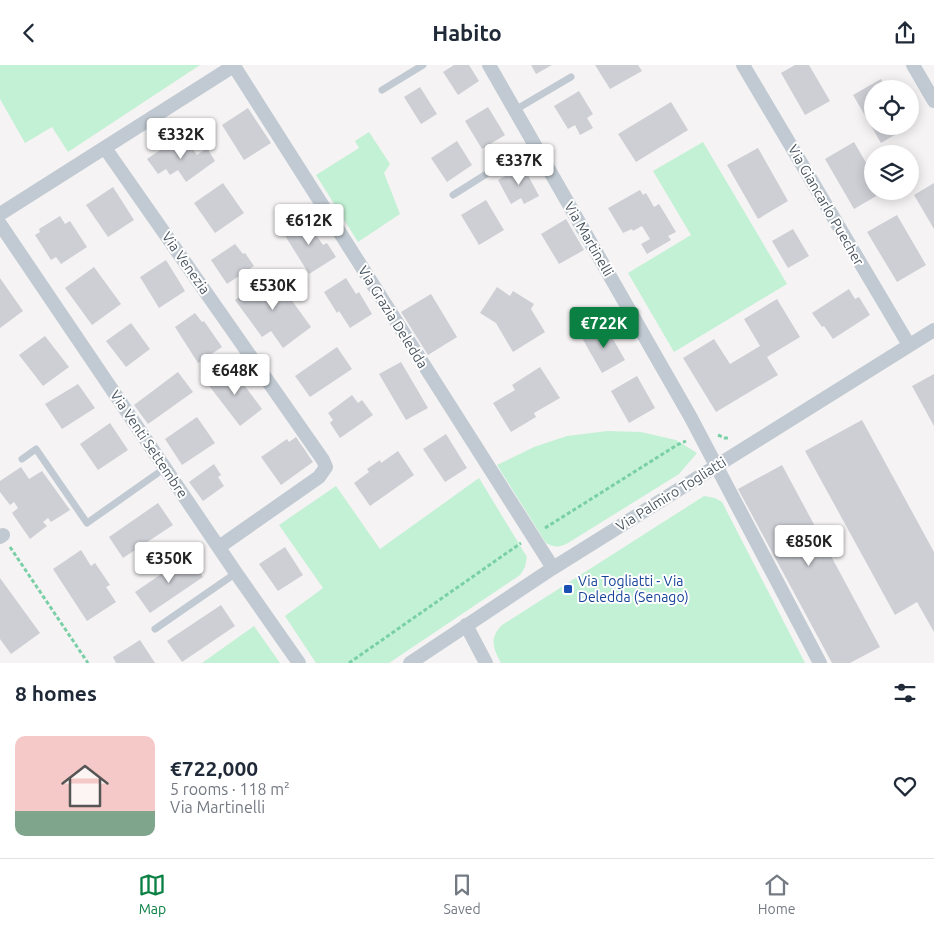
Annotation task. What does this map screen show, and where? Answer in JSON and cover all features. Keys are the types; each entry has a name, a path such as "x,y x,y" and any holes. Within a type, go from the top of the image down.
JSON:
{"street":[{"path":"0,214 234,65"},
{"name":"Via Grazia Deledda","path":"234,65 553,568"},
{"name":"Via Martinelli","path":"489,65 700,435 820,663"},
{"name":"Via Giancarlo Puecher","path":"743,65 909,345"},
{"path":"913,65 934,101"},
{"name":"Via Venezia","path":"105,148 323,460 326,467 319,477 219,547"},
{"name":"Via Venti Settembre","path":"0,224 299,663"},
{"name":"Via Palmiro Togliatti","path":"410,663 553,568 934,330"},
{"path":"466,625 486,663"}],"lane":[{"path":"382,90 423,65"},
{"path":"515,110 571,77"},
{"path":"453,195 534,143"},
{"path":"22,459 36,449 87,523 166,469"},
{"path":"155,629 236,573"}],"path":[{"path":"349,663 532,536 677,445 713,429 719,436 725,438 734,437"},
{"path":"1,536 88,663"}],"green space":[{"path":"0,65 200,65 68,152 52,127 25,143 0,99"},
{"path":"369,132 390,164 384,173 400,214 358,242 316,175 359,148 355,141"},
{"path":"703,142 787,284 674,352 628,273 691,235 653,171"},
{"path":"608,431 641,432 676,440 697,453 679,474 568,543 552,546 546,543 497,465 534,447 567,436"},
{"path":"479,478 527,557 525,567 520,575 389,663 316,663 285,616 323,588 279,525 336,486 380,549"},
{"path":"704,496 715,498 722,502 805,663 501,663 494,648 494,639 495,634 502,625"},
{"path":"254,626 280,663 202,663"}],"building":[{"path":"454,65 469,65 479,81 458,95 443,72"},
{"path":"531,65 552,65 536,74"},
{"path":"595,65 638,65 642,71 610,89"},
{"path":"795,65 809,65 830,101 805,115 781,73"},
{"path":"420,87 437,114 421,124 404,97"},
{"path":"864,89 864,114 853,95"},
{"path":"579,91 593,114 587,118 593,128 580,135 575,125 568,129 554,106"},
{"path":"671,102 688,130 636,162 618,134"},
{"path":"488,107 505,135 482,149 465,121"},
{"path":"248,108 271,143 244,160 222,125"},
{"path":"876,135 895,135 881,143"},
{"path":"186,139 197,155 207,148 215,161 186,182 178,170 170,175 166,169 158,174 147,159 169,144 172,149"},
{"path":"457,141 472,165 447,182 431,158"},
{"path":"854,142 864,159 864,200 870,200 854,209 825,159"},
{"path":"758,148 788,201 758,219 727,165"},
{"path":"523,166 539,196 524,204 521,198 511,204 498,180"},
{"path":"223,183 244,213 215,233 194,203"},
{"path":"934,183 934,229 917,200 919,200 919,192"},
{"path":"113,187 134,220 108,237 86,205"},
{"path":"640,190 643,195 646,193 654,207 659,204 676,232 668,236 671,240 647,254 641,244 650,239 642,226 633,231 632,229 623,233 608,208"},
{"path":"486,200 504,230 479,245 461,215"},
{"path":"897,215 926,265 897,282 867,232"},
{"path":"60,216 65,224 70,221 87,247 61,264 56,257 51,260 35,235 40,232 39,229"},
{"path":"310,217 320,232 316,235 323,245 327,243 336,257 309,274 284,234"},
{"path":"566,219 584,250 559,264 541,234"},
{"path":"793,229 809,256 788,268 772,241"},
{"path":"235,244 243,254 245,253 254,266 227,284 211,260"},
{"path":"166,260 185,291 159,308 140,277"},
{"path":"94,267 121,304 92,325 65,288"},
{"path":"272,273 311,327 283,348 271,331 262,337 235,300"},
{"path":"0,278 23,311 0,328"},
{"path":"346,278 356,294 359,292 372,314 350,328 339,311 337,313 324,292"},
{"path":"497,287 510,296 513,291 534,304 531,309 545,332 513,352 496,323 480,313"},
{"path":"849,289 855,299 859,297 870,315 833,339 812,313"},
{"path":"431,294 457,337 428,355 401,312"},
{"path":"777,299 800,337 767,357 778,375 716,412 683,358 714,339 730,364 760,346 744,319"},
{"path":"195,313 202,322 204,321 222,347 198,363 175,327"},
{"path":"131,323 150,349 126,367 106,341"},
{"path":"605,325 625,360 602,373 582,338"},
{"path":"45,336 69,367 43,386 19,355"},
{"path":"337,347 352,369 310,397 295,376"},
{"path":"401,362 428,408 406,420 379,374"},
{"path":"230,366 262,409 240,426 207,383"},
{"path":"540,367 560,398 534,413 536,417 511,432 493,403 515,390 512,385"},
{"path":"178,372 193,392 148,424 134,405"},
{"path":"934,374 934,426 912,386"},
{"path":"637,376 655,408 629,423 611,391"},
{"path":"78,384 95,408 62,429 45,404"},
{"path":"352,395 358,403 362,400 373,415 340,438 330,423 333,420 328,413"},
{"path":"197,417 215,443 182,465 165,439"},
{"path":"862,420 934,552 934,632 917,602 895,615 805,451"},
{"path":"110,423 128,450 98,470 80,444"},
{"path":"446,434 467,468 445,482 423,449"},
{"path":"296,437 313,462 281,485 261,457 287,439 289,442"},
{"path":"398,451 414,475 370,506 354,483 369,472 367,469 380,460 381,463"},
{"path":"214,464 221,475 218,477 224,486 203,501 189,482"},
{"path":"782,465 880,647 850,663 832,663 738,489"},
{"path":"21,467 29,479 42,471 70,510 51,522 48,518 43,522 47,526 30,539 12,513 18,508 14,502 10,505 0,492 0,481"},
{"path":"158,503 173,525 123,558 109,537"},
{"path":"285,547 303,575 278,591 259,564"},
{"path":"81,550 91,566 95,563 110,585 106,587 116,602 87,621 53,569"},
{"path":"189,555 203,577 150,613 135,592"},
{"path":"0,578 40,633 11,654 0,639"},
{"path":"221,605 235,626 182,662 167,641"},
{"path":"140,640 155,663 116,663 113,657"}],"place":[{"name":"Via Togliatti - Via Deledda (Senago)","path":"568,589"}]}
